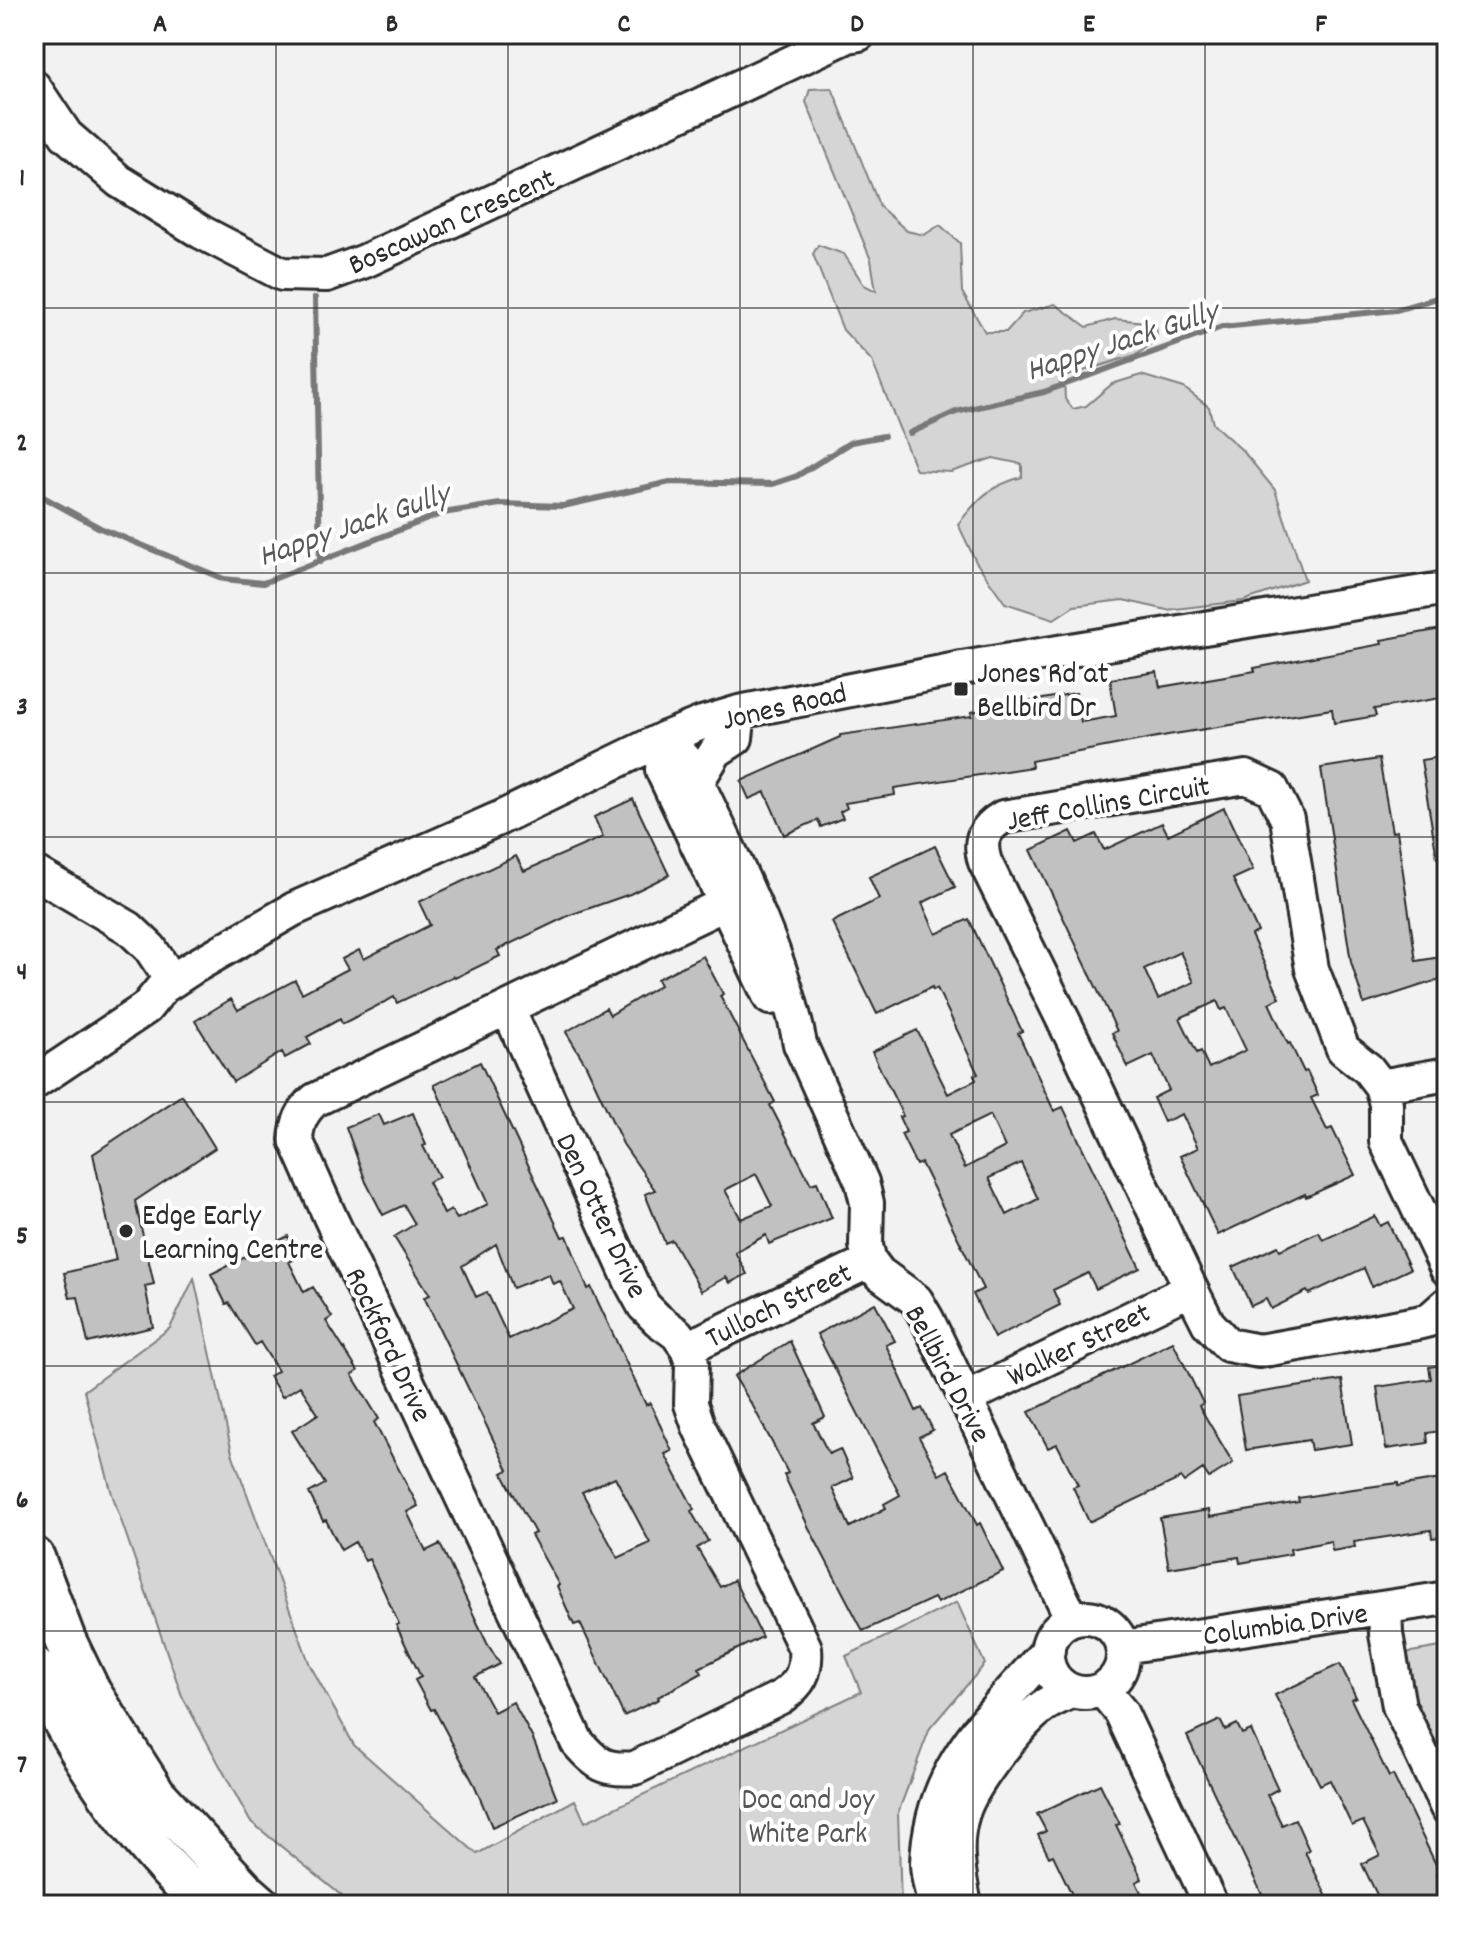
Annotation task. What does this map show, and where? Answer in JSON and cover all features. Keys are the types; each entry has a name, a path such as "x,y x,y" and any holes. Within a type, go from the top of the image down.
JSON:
{"main road":[{"path":"34,1558 65,1640 90,1692 155,1794 260,1905"},
{"path":"34,1667 70,1738 114,1805 180,1882 205,1905"}],"street":[{"name":"Boscawan Crescent","path":"34,87 66,135 119,181 201,232 282,274 327,275 511,195 852,35"},
{"name":"Jones Road","path":"36,1078 146,1008 168,984 230,944 294,909 500,818 665,738 739,712 970,667 1447,588"},
{"path":"697,782 702,769 716,751 736,738 739,712"},
{"path":"665,738 685,759 697,782 735,899 783,1026 800,1044 862,1182 867,1203 866,1246 870,1261"},
{"path":"665,738 662,770 735,899"},
{"name":"Jeff Collins Circuit","path":"1381,1086 1368,1069 1343,1049 1312,969 1287,819 1272,789 1246,777 1003,817 982,836 981,849 985,862 1191,1289 1208,1323 1228,1345 1259,1351 1417,1323 1429,1320 1447,1304"},
{"path":"34,872 129,928 150,948 168,984"},
{"name":"Rockford Drive","path":"687,1348 692,1363 690,1384 695,1415 805,1648 806,1664 803,1676 793,1689 781,1697 635,1768 620,1770 602,1766 577,1742 296,1140 297,1128 315,1100 735,899"},
{"name":"Den Otter Drive","path":"508,1009 632,1284 644,1306 677,1334 687,1348"},
{"path":"1447,1074 1381,1086 1386,1104 1386,1141 1447,1269"},
{"name":"Tulloch Street","path":"687,1348 870,1261"},
{"name":"Bellbird Drive","path":"870,1261 879,1273 916,1300 1072,1619"},
{"name":"Walker Street","path":"966,1398 1191,1289"},
{"name":"Columbia Drive","path":"1123,1647 1447,1598"},
{"path":"1385,1608 1386,1634 1399,1706 1447,1808"},
{"path":"934,1905 927,1864 936,1803 953,1764 976,1731 1048,1650 1056,1631 1072,1619 1098,1619 1118,1635 1123,1647 1120,1671 1113,1682 1045,1705 1029,1719 994,1761 963,1813 957,1861 965,1905"},
{"path":"1048,1650 1048,1660 1056,1679 1087,1690 1121,1712 1211,1905"}],"green space":[{"path":"832,88 880,207 907,231 924,235 940,225 960,243 962,292 985,332 1006,332 1023,313 1055,304 1087,327 1115,319 1156,323 1157,339 1138,354 1064,377 1065,399 1073,409 1086,406 1112,384 1141,375 1184,388 1209,407 1213,424 1243,451 1275,490 1305,580 1243,601 1167,610 1123,600 1074,606 1054,619 1005,603 976,562 958,524 986,494 1001,484 1022,477 1022,464 993,458 951,472 916,470 872,361 843,330 813,254 818,245 844,254 864,285 876,291 871,260 806,102 810,89"},
{"name":"Doc and Joy White Park","path":"194,1278 232,1453 310,1665 354,1745 477,1854 575,1800 585,1822 861,1692 846,1656 957,1602 985,1664 930,1728 898,1813 901,1905 353,1905 250,1821 182,1696 112,1494 84,1391 170,1328"},
{"path":"1447,1646 1447,1790 1381,1657"}],"building":[{"path":"1447,628 1447,697 1374,709 1376,716 1334,723 1332,709 1031,761 1032,767 894,788 895,795 845,803 847,808 840,812 843,818 821,827 818,820 784,835 765,792 749,799 741,781 840,735 972,716 971,712 1076,693 1081,722 1116,716 1110,679 1157,672 1160,687 1255,671 1254,668 1382,644 1381,640"},
{"path":"1447,756 1447,857 1437,858 1421,760"},
{"path":"1379,759 1392,832 1397,831 1416,961 1447,956 1447,977 1364,1004 1351,962 1321,768"},
{"path":"633,799 669,875 630,894 570,915 497,950 500,956 455,978 397,1003 394,997 342,1024 340,1019 307,1037 311,1044 285,1058 282,1052 233,1082 195,1021 231,999 238,1010 295,980 302,993 348,969 342,959 359,950 364,959 430,925 419,902 516,856 524,871 603,837 594,817"},
{"path":"1224,808 1253,870 1233,879 1258,932 1251,935 1280,998 1269,1003 1288,1044 1304,1072 1307,1071 1318,1095 1311,1098 1327,1130 1332,1128 1355,1175 1306,1197 1305,1194 1218,1235 1180,1156 1198,1148 1182,1114 1164,1122 1153,1098 1169,1090 1153,1055 1128,1067 1112,1033 1117,1031 1031,850 1071,831 1077,843 1096,834 1104,850 1162,823 1168,835","holes":["1180,952 1194,982 1158,999 1144,969","1217,1001 1221,1010 1226,1008 1246,1050 1209,1068 1201,1051 1197,1053 1180,1018"]},
{"path":"935,846 955,887 922,903 936,934 969,919 1022,1031 1018,1033 1054,1111 1063,1107 1140,1268 1096,1289 1088,1273 1053,1290 1060,1305 994,1338 973,1294 983,1289 921,1163 916,1165 901,1134 906,1132 899,1117 903,1116 872,1052 917,1030 948,1094 976,1080 974,1075 978,1074 937,988 933,990 932,987 877,1014 832,922 879,899 869,877","holes":["990,1115 1005,1147 965,1168 949,1135","1021,1163 1038,1199 1007,1215 989,1178"]},
{"path":"703,956 723,994 720,996 775,1102 770,1105 811,1184 817,1182 832,1218 769,1244 766,1235 735,1252 747,1274 730,1283 726,1277 701,1291 672,1240 665,1243 645,1194 655,1190 623,1144 586,1065 566,1032 606,1008 610,1015 660,985 657,979","holes":["756,1174 772,1206 741,1219 725,1190"]},
{"path":"480,1062 562,1237 567,1236 588,1289 591,1287 646,1405 650,1403 672,1451 665,1454 708,1541 697,1548 720,1587 734,1580 762,1637 699,1668 702,1673 624,1716 580,1623 574,1625 559,1585 531,1535 535,1533 502,1473 508,1470 424,1297 430,1295 394,1237 415,1224 404,1205 383,1215 366,1182 346,1127 379,1114 384,1125 413,1113 426,1145 423,1146 439,1177 428,1182 444,1214 451,1210 457,1219 488,1204 434,1085","holes":["496,1244 513,1288 549,1274 553,1284 560,1281 573,1309 509,1339 487,1292 476,1297 462,1266","615,1477 650,1543 618,1558 582,1492"]},
{"name":"Edge Early Learning Centre","path":"182,1095 215,1148 135,1201 154,1284 145,1286 153,1327 88,1343 78,1297 70,1298 64,1273 116,1260 93,1154"},
{"path":"1375,1216 1380,1226 1388,1222 1410,1269 1372,1287 1364,1268 1271,1309 1266,1299 1251,1306 1233,1267 1278,1246 1280,1250 1319,1232 1323,1240"},
{"path":"288,1236 299,1257 289,1262 304,1292 313,1287 332,1317 326,1321 358,1371 352,1375 379,1419 374,1422 418,1506 407,1512 426,1551 440,1544 500,1664 475,1677 494,1712 513,1702 533,1739 557,1798 492,1827 475,1786 415,1680 421,1677 369,1559 365,1561 355,1542 341,1550 309,1493 325,1484 292,1431 318,1414 300,1386 282,1397 269,1376 278,1371 260,1342 255,1345 229,1303 226,1304 211,1274"},
{"path":"875,1303 895,1341 886,1345 916,1411 922,1408 933,1430 919,1437 939,1475 948,1470 977,1525 980,1523 1003,1571 937,1603 934,1598 863,1631 809,1528 784,1475 788,1473 734,1376 790,1341 825,1417 813,1423 829,1454 840,1449 853,1478 832,1488 850,1527 886,1508 884,1504 900,1495 817,1334"},
{"path":"1173,1342 1203,1403 1199,1406 1233,1463 1209,1478 1203,1469 1184,1482 1181,1478 1089,1522 1073,1487 1078,1485 1057,1444 1048,1448 1029,1412"},
{"path":"1447,1364 1447,1430 1427,1433 1428,1443 1386,1449 1377,1387 1431,1379 1429,1367"},
{"path":"1342,1380 1352,1444 1311,1450 1309,1440 1246,1450 1237,1396"},
{"path":"1447,1478 1447,1536 1432,1538 1431,1530 1354,1542 1355,1547 1332,1551 1331,1541 1290,1549 1291,1554 1240,1563 1239,1557 1169,1568 1160,1518 1209,1510 1210,1517 1299,1502 1298,1498 1346,1490"},
{"path":"1340,1664 1356,1697 1351,1699 1389,1777 1393,1775 1440,1873 1437,1875 1447,1896 1447,1905 1382,1905 1362,1864 1380,1855 1363,1821 1352,1826 1330,1780 1320,1785 1275,1695"},
{"path":"1220,1720 1225,1730 1237,1724 1242,1734 1251,1730 1278,1789 1267,1795 1282,1825 1295,1819 1309,1850 1305,1852 1331,1905 1267,1905 1187,1736"},
{"path":"1100,1784 1142,1879 1136,1882 1147,1905 1077,1905 1053,1855 1049,1857 1038,1835 1046,1831 1037,1814"}],"waterway":[{"name":"Happy Jack Gully","path":"910,433 956,412 1044,392 1222,327 1396,310 1447,295"},
{"path":"315,298 320,562"},
{"name":"Happy Jack Gully","path":"34,492 100,528 224,579 263,583 443,513 500,504 563,506 670,482 773,484 797,476 851,442 884,436"}],"place":[{"name":"Jones Rd at Bellbird Dr","path":"961,689"},
{"name":"Edge Early Learning Centre","path":"126,1231"}]}
